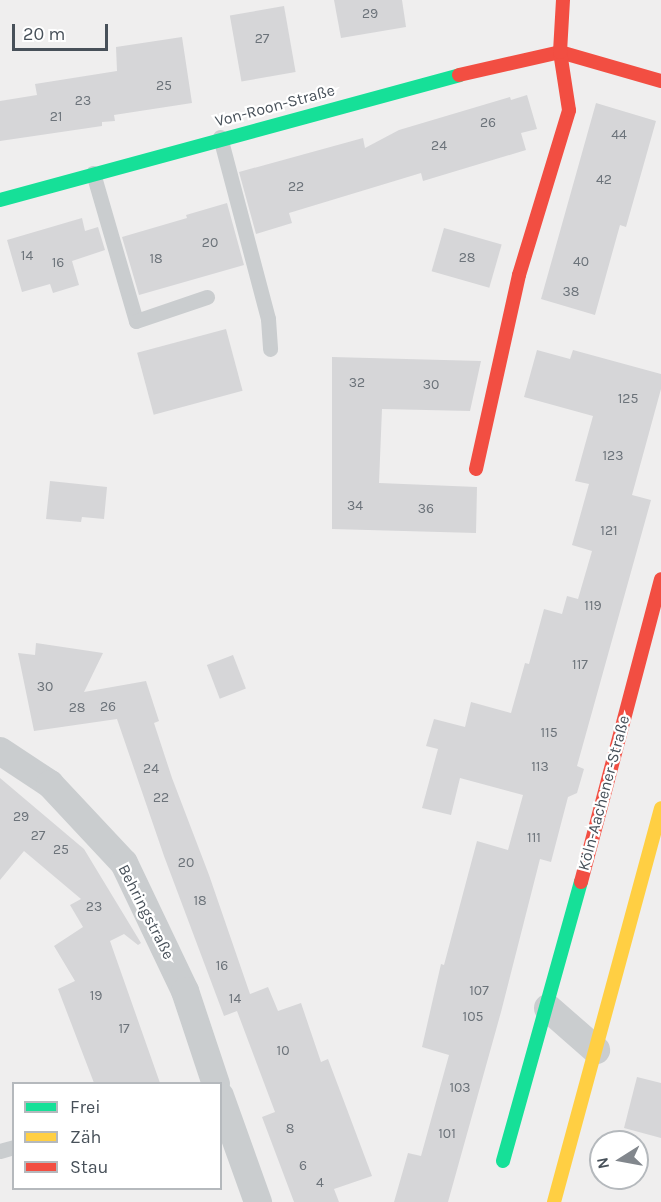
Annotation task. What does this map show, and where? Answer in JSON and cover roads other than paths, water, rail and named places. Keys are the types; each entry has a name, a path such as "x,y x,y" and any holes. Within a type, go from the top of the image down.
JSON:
{"street":[{"path":"477,469 519,275 569,110 560,52 563,0"},
{"name":"Von-Roon-Straße","path":"0,200 220,137 431,81 560,52 661,81"},
{"name":"Köln-Aachener-Straße","path":"503,1161 548,1008 661,579"},
{"name":"Behringstraße","path":"0,751 50,784 124,863 185,991 216,1082"},
{"path":"554,1202 661,808"},
{"path":"548,1008 596,1050"},
{"path":"222,1102 258,1202"}],"lane":[{"path":"220,137 268,319 270,349"},
{"path":"93,173 136,321 207,297"}]}
